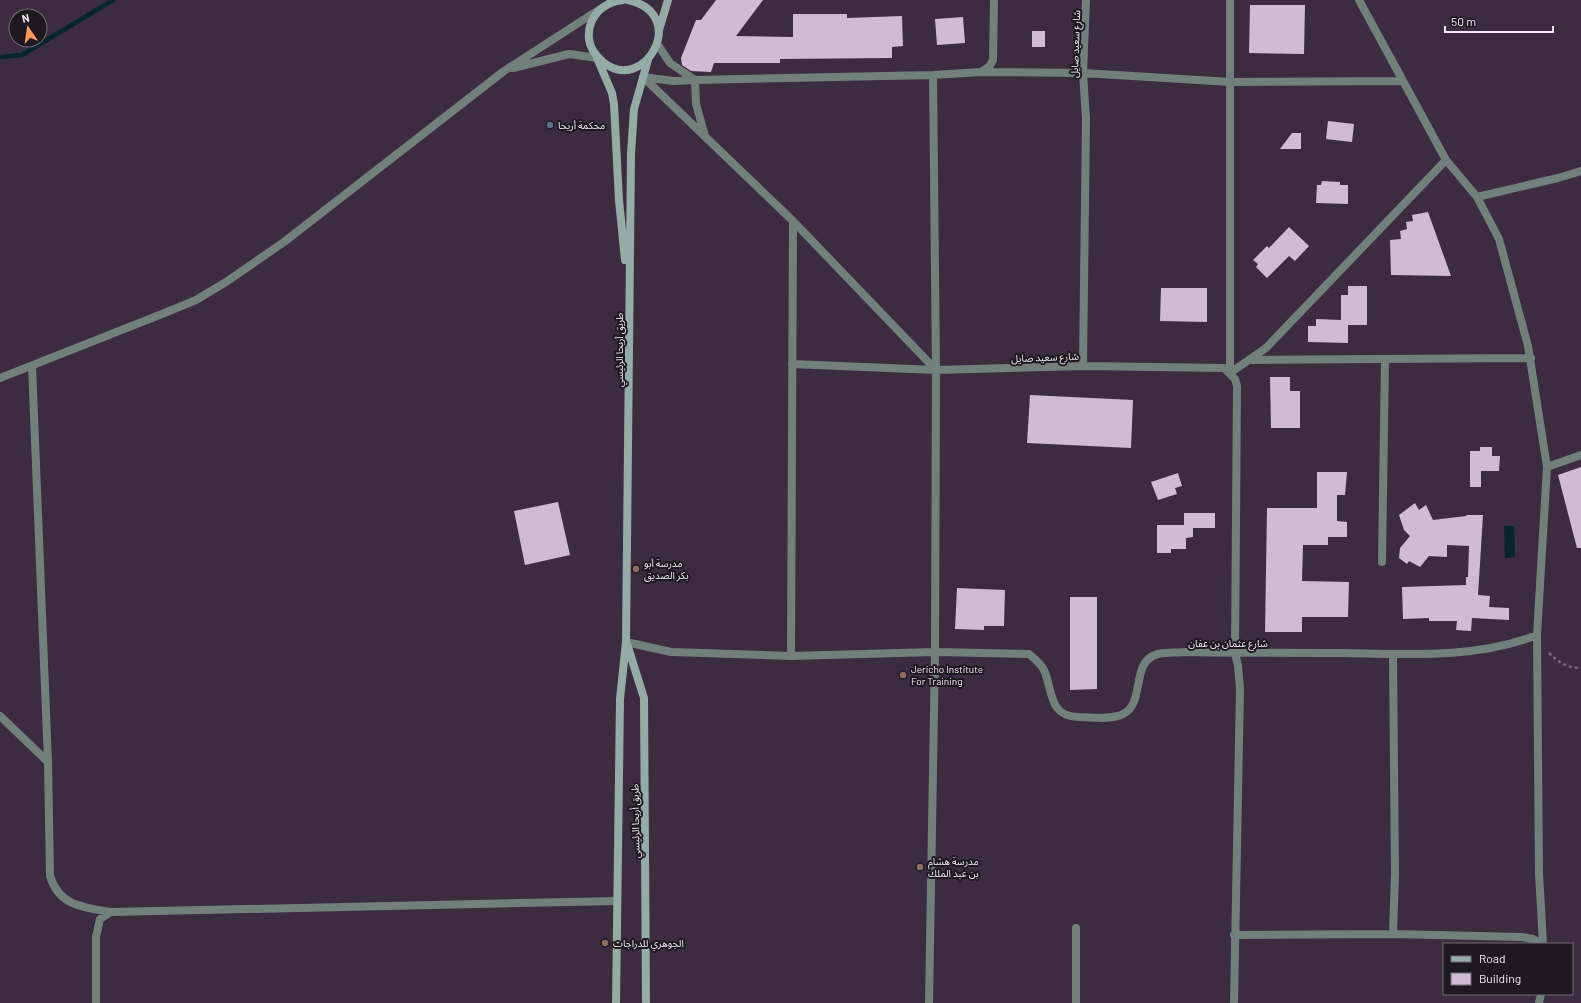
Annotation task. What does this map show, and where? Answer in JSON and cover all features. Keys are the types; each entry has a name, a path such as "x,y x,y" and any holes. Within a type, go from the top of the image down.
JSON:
{"main road":[{"path":"618,0 604,6 595,14 590,25 590,46 598,58 613,99 619,200 629,302"},
{"path":"598,58 606,65 616,69 628,70 639,66 648,60 658,45 660,41 659,30 655,18 648,9 638,2 628,0"},
{"path":"659,30 668,0"},
{"name":"طريق أريحا الرئيسي","path":"616,1003 620,699 626,642 631,154 634,109 648,60"},
{"name":"طريق أريحا الرئيسي","path":"626,642 644,698 646,1003"}],"street":[{"path":"981,72 989,67 993,60 994,0"},
{"name":"شارع سعيد صايل","path":"792,364 936,370 1083,366 1086,119 1083,73 1086,0"},
{"path":"1230,0 1230,372 1237,386 1235,653 1240,689 1234,935 1234,1003"},
{"path":"1359,0 1446,160 1477,197 1499,238 1530,358 1547,467 1537,636 1539,873 1542,943"},
{"path":"0,378 196,300 226,282 284,242 504,70 604,6"},
{"path":"658,45 670,63 695,80"},
{"path":"504,70 569,54 598,58"},
{"path":"643,77 672,81 933,75 981,72 1083,73 1231,82 1402,81"},
{"path":"929,1003 935,652 936,370 933,75"},
{"path":"643,77 793,221 936,370"},
{"path":"695,80 696,104 706,138"},
{"path":"1230,372 1266,348 1446,160"},
{"path":"1477,197 1558,178 1581,171"},
{"path":"791,656 793,221"},
{"path":"1248,360 1530,358"},
{"path":"1382,562 1385,359"},
{"path":"32,366 48,762 50,876 53,887 66,900 83,908 111,912 617,901"},
{"path":"1083,366 1224,368 1230,372"},
{"path":"1547,467 1581,456"},
{"name":"شارع عثمان بن عفان","path":"626,642 671,652 791,656 935,652 1029,654 1044,669 1056,708 1063,714 1074,717 1112,717 1128,712 1134,704 1141,670 1152,657 1158,654 1186,652 1393,655 1501,647 1537,636"},
{"path":"1392,934 1395,874 1393,655"},
{"path":"0,716 48,762"},
{"path":"96,1003 96,937 100,919 111,912"},
{"path":"1076,928 1076,1003"},
{"path":"1234,935 1392,934 1522,937 1533,939 1540,943"}],"path":[{"path":"1537,636 1545,649 1560,663 1574,668 1581,668"}],"shaded area":[{"path":"1504,526 1514,526 1515,557 1505,558"}],"building":[{"path":"716,0 763,0 736,36 793,37 793,14 847,14 847,18 902,16 903,46 892,47 892,58 780,59 780,63 714,63 711,72 691,71 682,65 681,58 696,20 701,20"},
{"path":"1250,5 1305,5 1304,54 1249,53"},
{"path":"963,17 965,43 937,45 935,19"},
{"path":"1032,31 1045,31 1045,47 1032,47"},
{"path":"1328,121 1354,124 1352,142 1326,139"},
{"path":"1292,133 1301,133 1301,149 1280,149"},
{"path":"1322,181 1340,182 1340,185 1348,185 1348,204 1316,203 1317,185 1321,185"},
{"path":"1428,212 1451,276 1391,275 1390,240 1401,239 1400,231 1407,229 1406,222 1413,221 1412,215"},
{"path":"1289,227 1309,246 1295,261 1289,256 1267,278 1256,267 1258,264 1253,260 1267,246 1269,248"},
{"path":"1348,286 1367,286 1367,325 1348,325 1348,343 1308,342 1308,326 1316,326 1316,319 1341,320 1341,295 1348,295"},
{"path":"1161,288 1207,288 1207,322 1160,321"},
{"path":"1270,377 1290,377 1290,391 1300,391 1300,428 1271,428"},
{"path":"1030,395 1133,400 1131,448 1027,443"},
{"path":"1480,447 1492,447 1492,456 1500,456 1499,471 1481,471 1481,487 1470,487 1470,451 1480,451"},
{"path":"1581,467 1581,548 1577,548 1558,475"},
{"path":"1317,472 1347,472 1345,495 1337,495 1337,521 1347,522 1347,537 1328,537 1328,545 1303,545 1302,581 1349,582 1348,617 1302,617 1302,632 1265,632 1267,508 1317,508"},
{"path":"1178,473 1182,486 1175,488 1177,494 1158,500 1151,482"},
{"path":"558,502 570,555 525,565 514,511"},
{"path":"1415,503 1419,510 1426,505 1433,520 1467,515 1483,515 1478,595 1490,596 1489,607 1509,608 1509,620 1472,618 1471,631 1456,630 1457,621 1429,621 1429,618 1403,619 1402,587 1466,585 1466,577 1468,577 1469,546 1447,545 1447,557 1429,556 1420,567 1409,561 1407,564 1399,558 1400,548 1410,536 1404,530 1399,515"},
{"path":"1184,513 1215,513 1215,528 1193,528 1193,537 1186,538 1186,549 1171,549 1171,553 1157,553 1157,525 1184,525"},
{"path":"957,588 1005,590 1004,626 984,626 984,630 955,629"},
{"path":"1070,597 1097,597 1097,689 1070,690"}],"waterway":[{"path":"0,57 22,55 113,0"}],"place":[{"name":"محكمة أريحا","path":"550,125"},
{"name":"مدرسة أبو بكر الصديق","path":"636,569"},
{"name":"Jericho Institute For Training","path":"903,675"},
{"name":"مدرسة هشام بن عبد الملك","path":"920,867"},
{"name":"الجوهري للدراجات","path":"605,943"}]}
